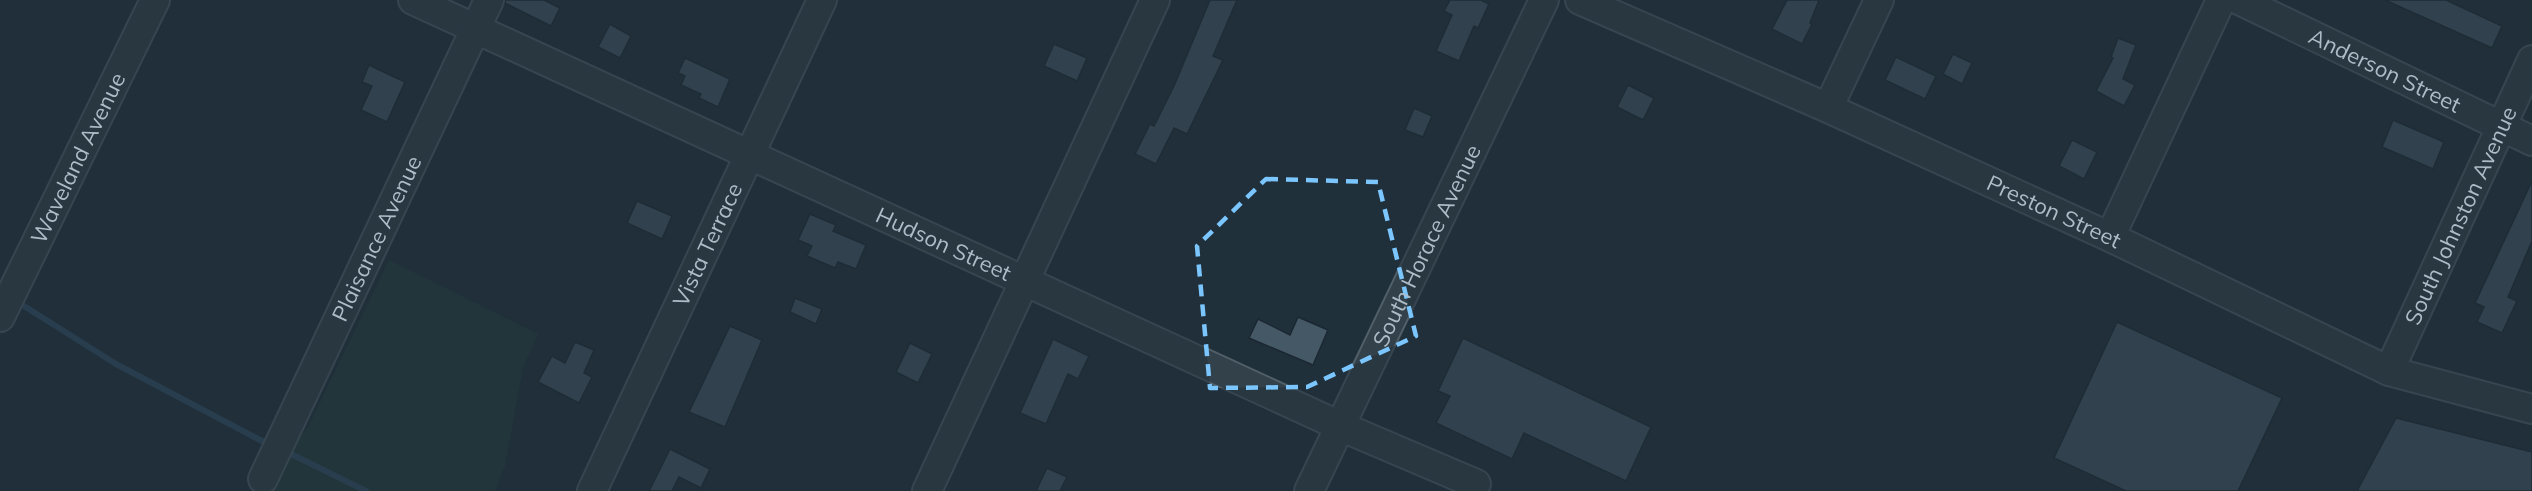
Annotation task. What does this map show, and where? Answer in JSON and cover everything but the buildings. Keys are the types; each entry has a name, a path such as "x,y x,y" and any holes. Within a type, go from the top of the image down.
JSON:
{"street":[{"name":"Waveland Avenue","path":"0,317 155,0"},
{"name":"Hudson Street","path":"413,0 1340,426 1476,484"},
{"name":"Plaisance Avenue","path":"263,479 489,0"},
{"name":"Vista Terrace","path":"592,491 822,0"},
{"path":"927,491 1155,0"},
{"name":"South Horace Avenue","path":"1309,491 1544,0"},
{"name":"Preston Street","path":"1580,0 1828,108 2110,237 2389,371 2532,409"},
{"path":"1828,108 1879,0"},
{"path":"2110,237 2221,0"},
{"name":"Anderson Street","path":"2239,0 2502,124 2532,141"},
{"name":"South Johnston Avenue","path":"2389,371 2532,60"}],"highlighted area":[{"path":"1266,179 1378,182 1416,336 1307,387 1210,388 1197,246"}],"green space":[{"path":"389,260 538,334 523,368 505,466 495,491 253,491 308,427"}],"waterway":[{"path":"24,306 116,364 262,441"},
{"path":"293,455 366,491"}]}
